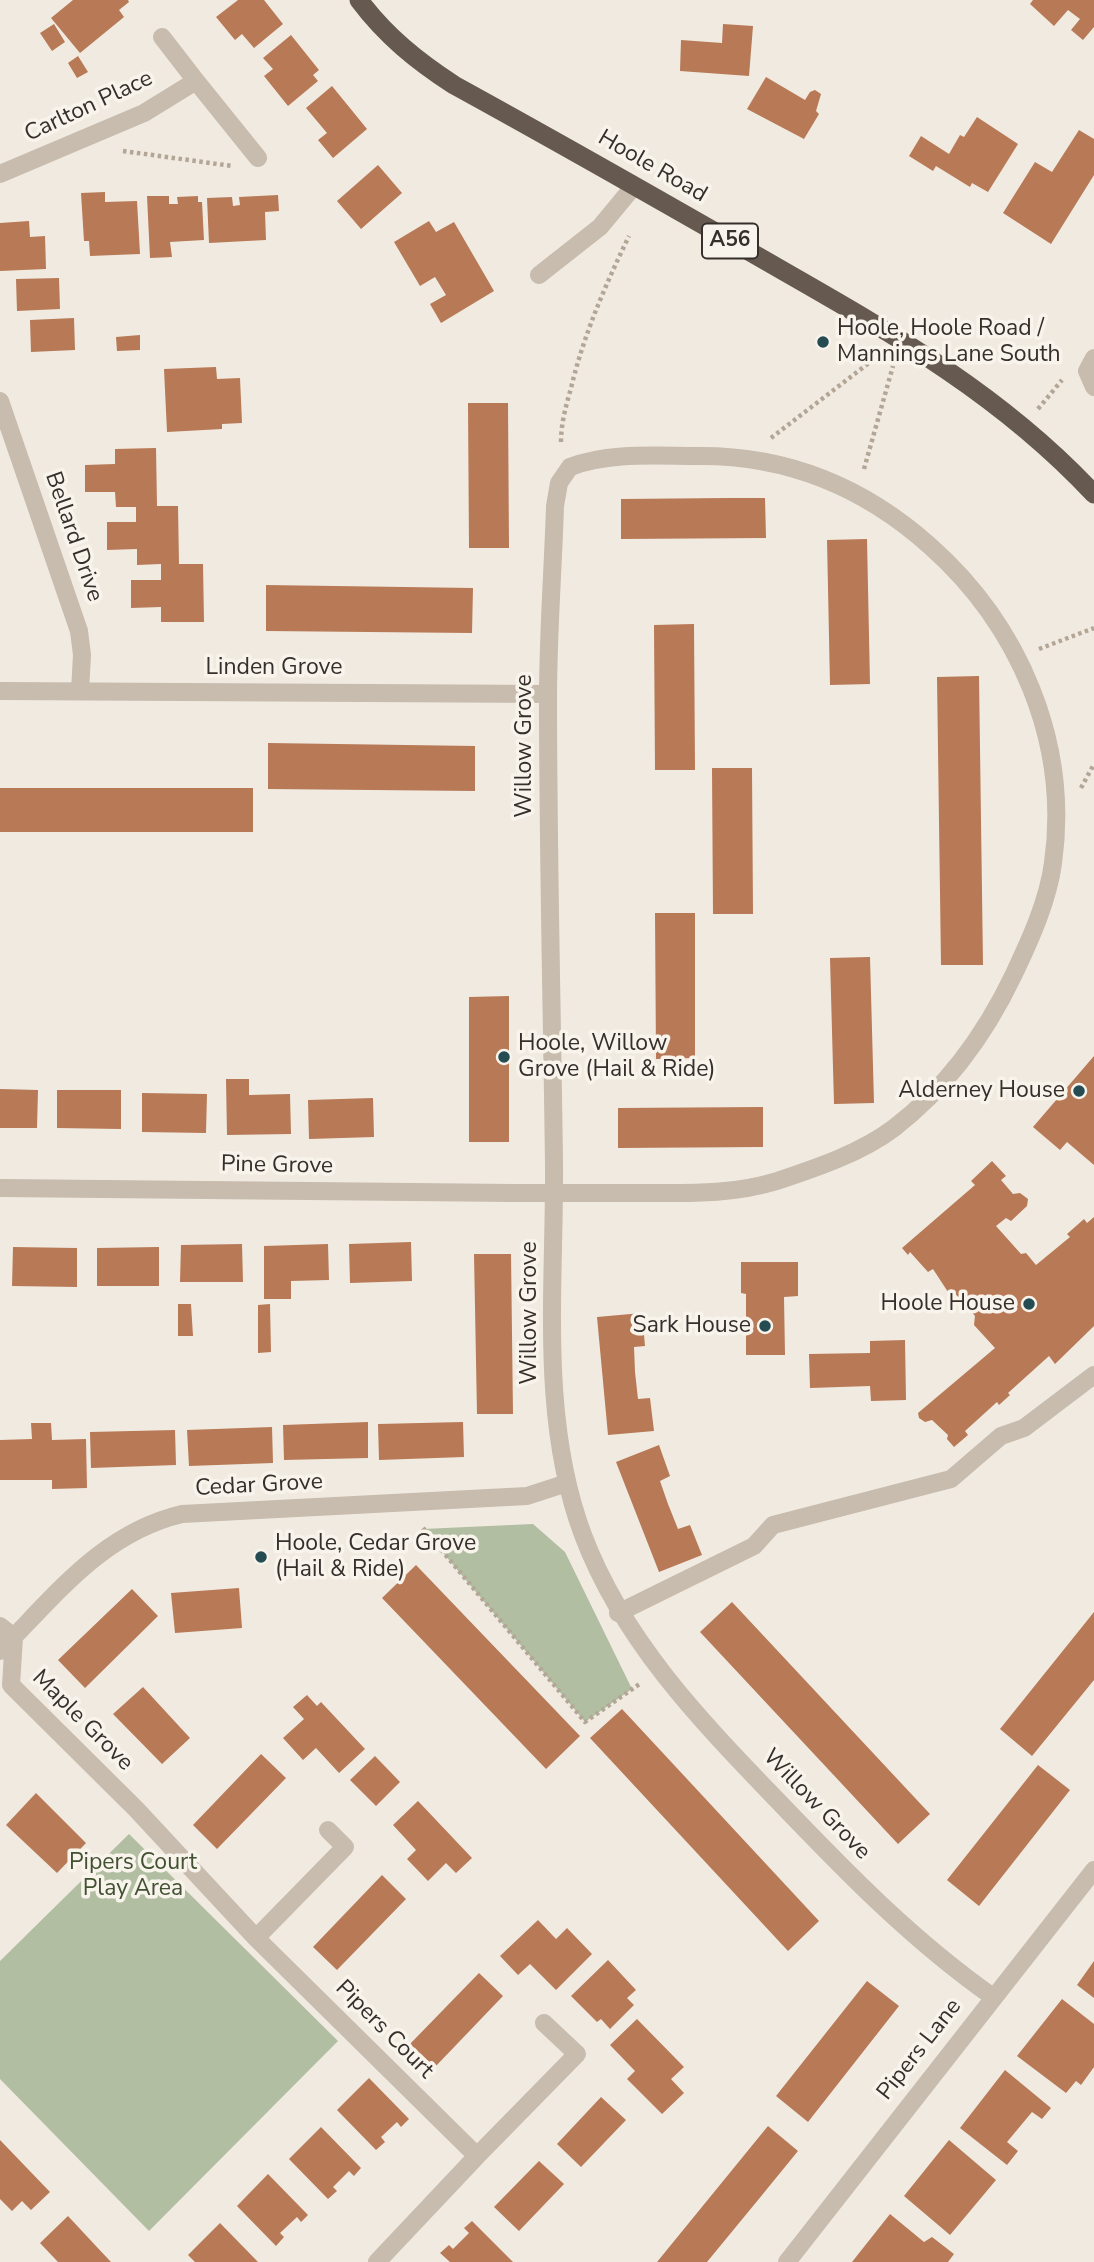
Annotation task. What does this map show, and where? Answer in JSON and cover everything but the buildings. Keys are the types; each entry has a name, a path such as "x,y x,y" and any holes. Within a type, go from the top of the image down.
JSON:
{"highway":[{"name":"Hoole Road","path":"359,0 390,37 419,62 901,339 1024,425 1094,494"}],"street":[{"name":"Carlton Place","path":"162,37 258,158"},
{"name":"Carlton Place","path":"0,174 144,113 196,80"},
{"path":"539,275 600,227 641,189"},
{"name":"Bellard Drive","path":"0,401 79,631 82,655 80,691"},
{"name":"Pine Grove","path":"0,1188 711,1194 772,1182 867,1145 891,1130 919,1106 955,1067 990,1022 1005,994 1034,927 1053,866 1056,810 1041,717 1020,657 994,616 956,569 911,529 858,492 823,478 745,458 617,458 570,467"},
{"name":"Willow Grove","path":"570,467 559,483 555,506 548,694 554,1385 567,1483 583,1535 618,1613 688,1707 843,1870 900,1925 993,1997"},
{"name":"Linden Grove","path":"0,691 548,694"},
{"path":"618,1613 754,1546 773,1525 951,1479 1001,1436 1024,1429 1094,1375"},
{"name":"Cedar Grove","path":"0,1651 7,1631 75,1573 109,1546 154,1521 182,1514 527,1496 567,1483"},
{"name":"Maple Grove","path":"7,1631 11,1685 136,1809"},
{"name":"Pipers Court","path":"136,1809 257,1938 477,2156"},
{"path":"257,1938 345,1847 328,1830"},
{"name":"Pipers Lane","path":"786,2262 1094,1870"},
{"path":"377,2262 577,2054 544,2023"}],"path":[{"path":"77,143 230,166 244,166 258,158"},
{"path":"570,467 563,453 562,424 584,338 641,189"},
{"path":"745,458 901,339"},
{"path":"858,492 901,339"},
{"path":"1024,425 1065,376 1092,372"},
{"path":"1020,657 1094,628"},
{"path":"402,1503 585,1721 660,1669"}],"green space":[{"path":"533,1524 565,1552 632,1689 585,1722 423,1529"},
{"name":"Pipers Court Play Area","path":"129,1834 338,2041 149,2231 0,2079 0,1961"}],"place":[{"name":"Hoole, Hoole Road / Mannings Lane South","path":"823,342"},
{"name":"Hoole, Willow Grove (Hail & Ride)","path":"504,1057"},
{"name":"Alderney House","path":"1079,1091"},
{"name":"Hoole House","path":"1029,1304"},
{"name":"Sark House","path":"765,1326"},
{"name":"Hoole, Cedar Grove (Hail & Ride)","path":"261,1557"}]}
